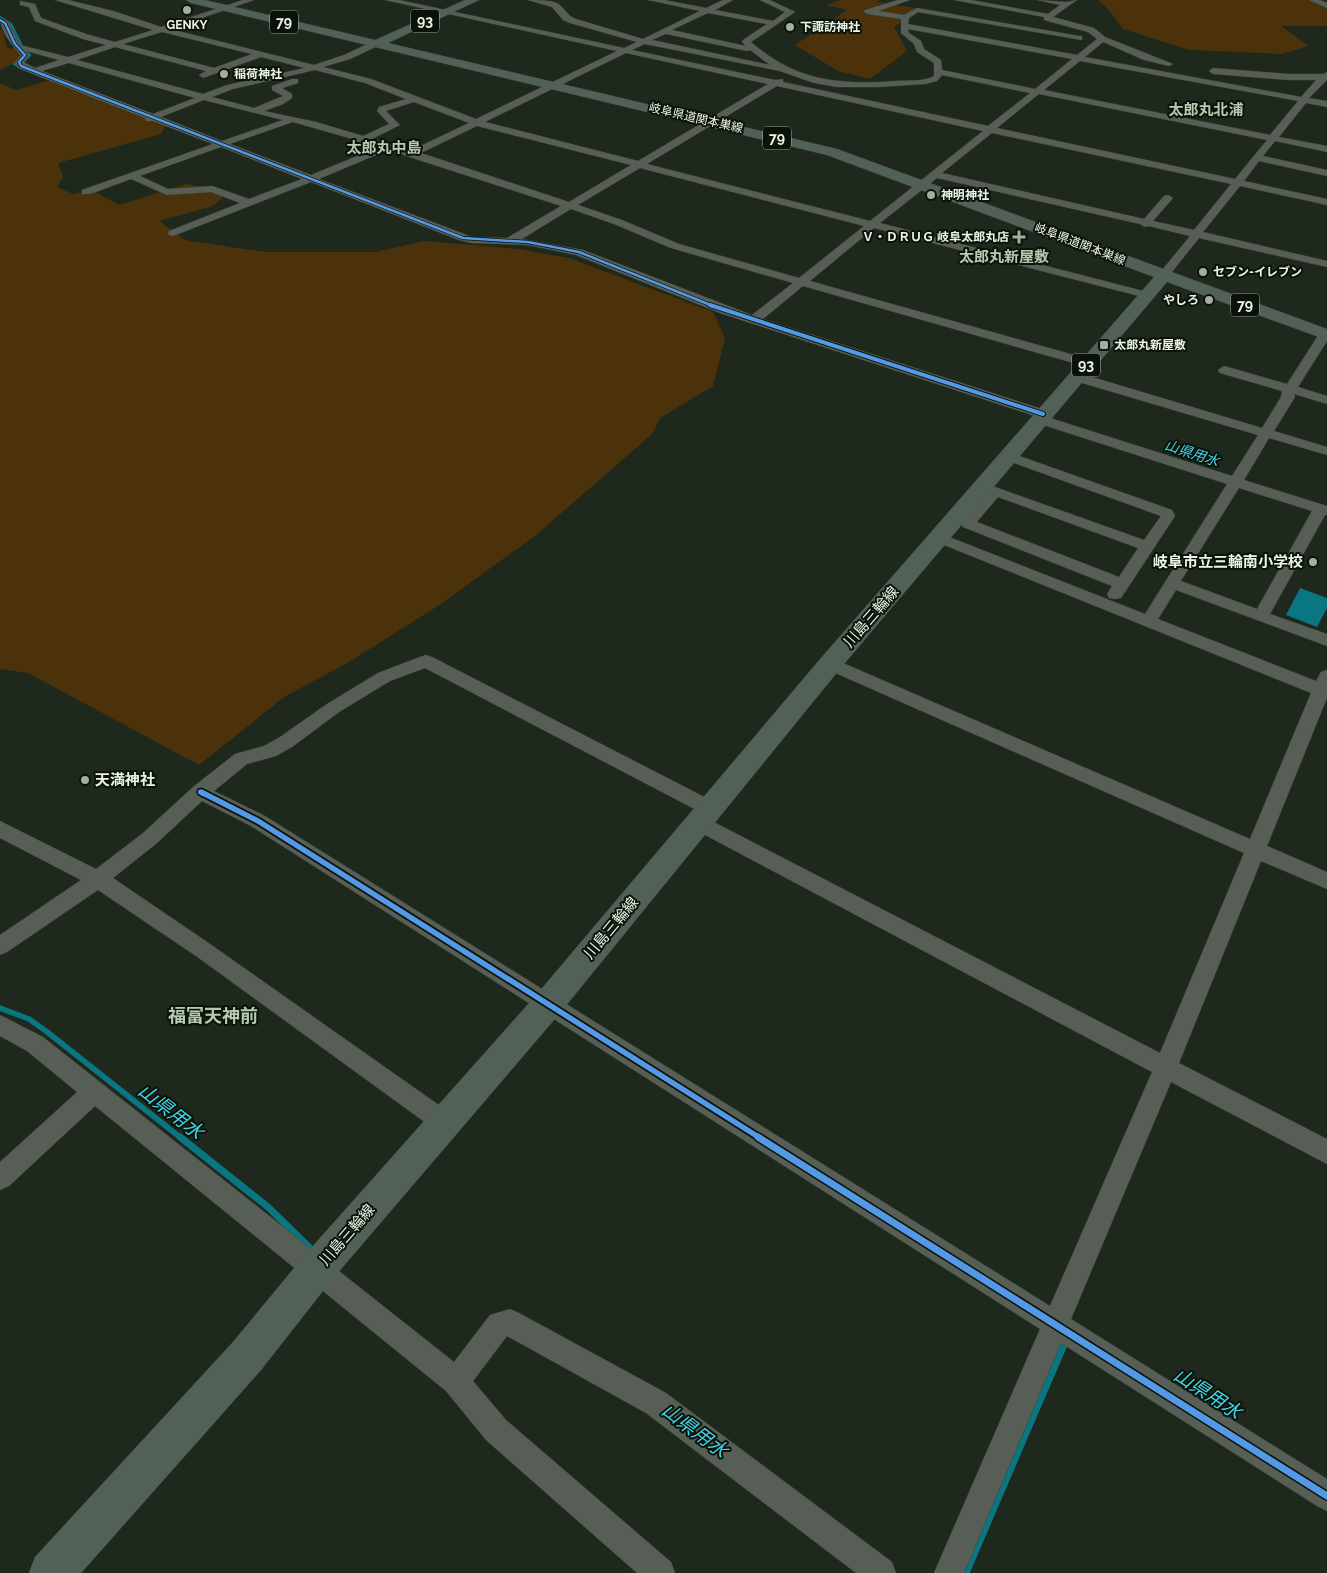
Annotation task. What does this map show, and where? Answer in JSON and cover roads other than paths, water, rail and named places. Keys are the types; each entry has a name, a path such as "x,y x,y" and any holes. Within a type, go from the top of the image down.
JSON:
{"main road":[{"name":"岐阜県道関本巣線","path":"191,0 832,152 1326,335"},
{"name":"93","path":"377,43 474,0"},
{"name":"川島三輪線","path":"51,1573 247,1356 317,1269 549,1003 830,664 1164,275"}],"street":[{"path":"33,0 19,4 32,6 38,19 86,37 215,71"},
{"path":"59,0 162,29 368,81 477,123 1147,295"},
{"path":"35,71 250,0"},
{"path":"389,0 990,130 1170,185 1238,183 1327,202"},
{"path":"532,0 555,5 566,18 644,42 783,71 827,84 878,85 935,79 939,72 938,62 920,50 918,43 904,35 903,32 905,22 917,10 1100,40 1146,58 1177,65"},
{"path":"652,0 772,23"},
{"path":"412,154 729,0"},
{"path":"764,0 791,12 746,42 783,71"},
{"path":"906,0 868,12 905,22 1078,58 1327,104"},
{"path":"958,0 1048,17 1091,30 1100,40"},
{"path":"998,0 1058,10"},
{"path":"1041,0 1069,2"},
{"path":"1313,0 1327,6"},
{"path":"945,15 957,8 1037,22 1048,17 1069,2"},
{"path":"0,20 5,23 15,44 25,55 19,64 218,145 463,238 510,241 567,249 594,256 696,300 1041,417 1236,479 1324,510 1261,616"},
{"path":"562,38 589,26"},
{"path":"664,32 746,49"},
{"path":"754,320 1100,40"},
{"path":"151,118 230,87 314,68 347,57 377,43"},
{"path":"19,47 253,111 293,119 412,154 618,222 675,246 803,282 1082,370 1327,451"},
{"path":"230,87 201,76 261,54"},
{"path":"1205,70 1289,77 1326,77"},
{"path":"939,72 1327,149"},
{"path":"510,241 792,74"},
{"path":"253,111 280,102 289,96 275,88 300,79 287,75"},
{"path":"1164,275 1304,100 1326,77"},
{"path":"112,89 139,79"},
{"path":"361,140 395,125 389,120 389,116 381,111 382,109 415,99"},
{"path":"86,192 293,119"},
{"path":"174,130 218,145"},
{"path":"173,233 386,147"},
{"path":"1258,158 1327,173"},
{"path":"934,174 1197,236 1327,264"},
{"path":"131,176 168,192 212,189 249,203"},
{"path":"1145,224 1170,185"},
{"path":"1148,622 1288,397 1287,394 1290,389 1326,335"},
{"path":"1224,370 1327,400"},
{"path":"1008,456 1167,513 1168,516 1107,605"},
{"path":"1122,584 968,524 995,491 1147,546"},
{"path":"939,538 1148,622 1325,685 1165,1068 949,1573"},
{"path":"1172,583 1327,640"},
{"path":"0,946 98,879 150,838 200,792 241,759 270,751 286,742 332,708 384,677 426,661 1165,1068 1327,1152"},
{"path":"830,664 1327,881"},
{"path":"200,792 258,821 1327,1496"},
{"path":"0,829 98,879 204,950 445,1122"},
{"path":"0,1025 35,1044 456,1381 496,1430 660,1573"},
{"path":"0,1178 94,1092"},
{"path":"456,1381 499,1324 510,1322 656,1402 881,1573"}],"water":[{"path":"1300,588 1327,598 1327,608 1317,627 1286,615"}],"waterway":[{"name":"山県用水","path":"0,17 11,24 22,46"},
{"name":"山県用水","path":"24,49 30,55 24,61 24,64"},
{"name":"山県用水","path":"14,64 23,69"},
{"name":"山県用水","path":"0,1008 29,1019 46,1031 181,1138"},
{"name":"山県用水","path":"180,1137 268,1207 313,1251"},
{"name":"山県用水","path":"966,1573 1066,1340"}],"place":[{"name":"GENKY","path":"187,10"},
{"name":"下諏訪神社","path":"790,27"},
{"name":"稲荷神社","path":"224,74"},
{"name":"神明神社","path":"931,195"},
{"name":"Ｖ・ＤＲＵＧ 岐阜太郎丸店","path":"1019,237"},
{"name":"セブン-イレブン","path":"1203,272"},
{"name":"やしろ","path":"1209,300"},
{"name":"太郎丸新屋敷","path":"1104,345"},
{"name":"岐阜市立三輪南小学校","path":"1313,562"},
{"name":"天満神社","path":"85,780"}],"district":[{"name":"太郎丸北浦","path":"1206,110"},
{"name":"太郎丸中島","path":"384,148"},
{"name":"太郎丸新屋敷","path":"1004,257"},
{"name":"福富天神前","path":"213,1016"}]}
